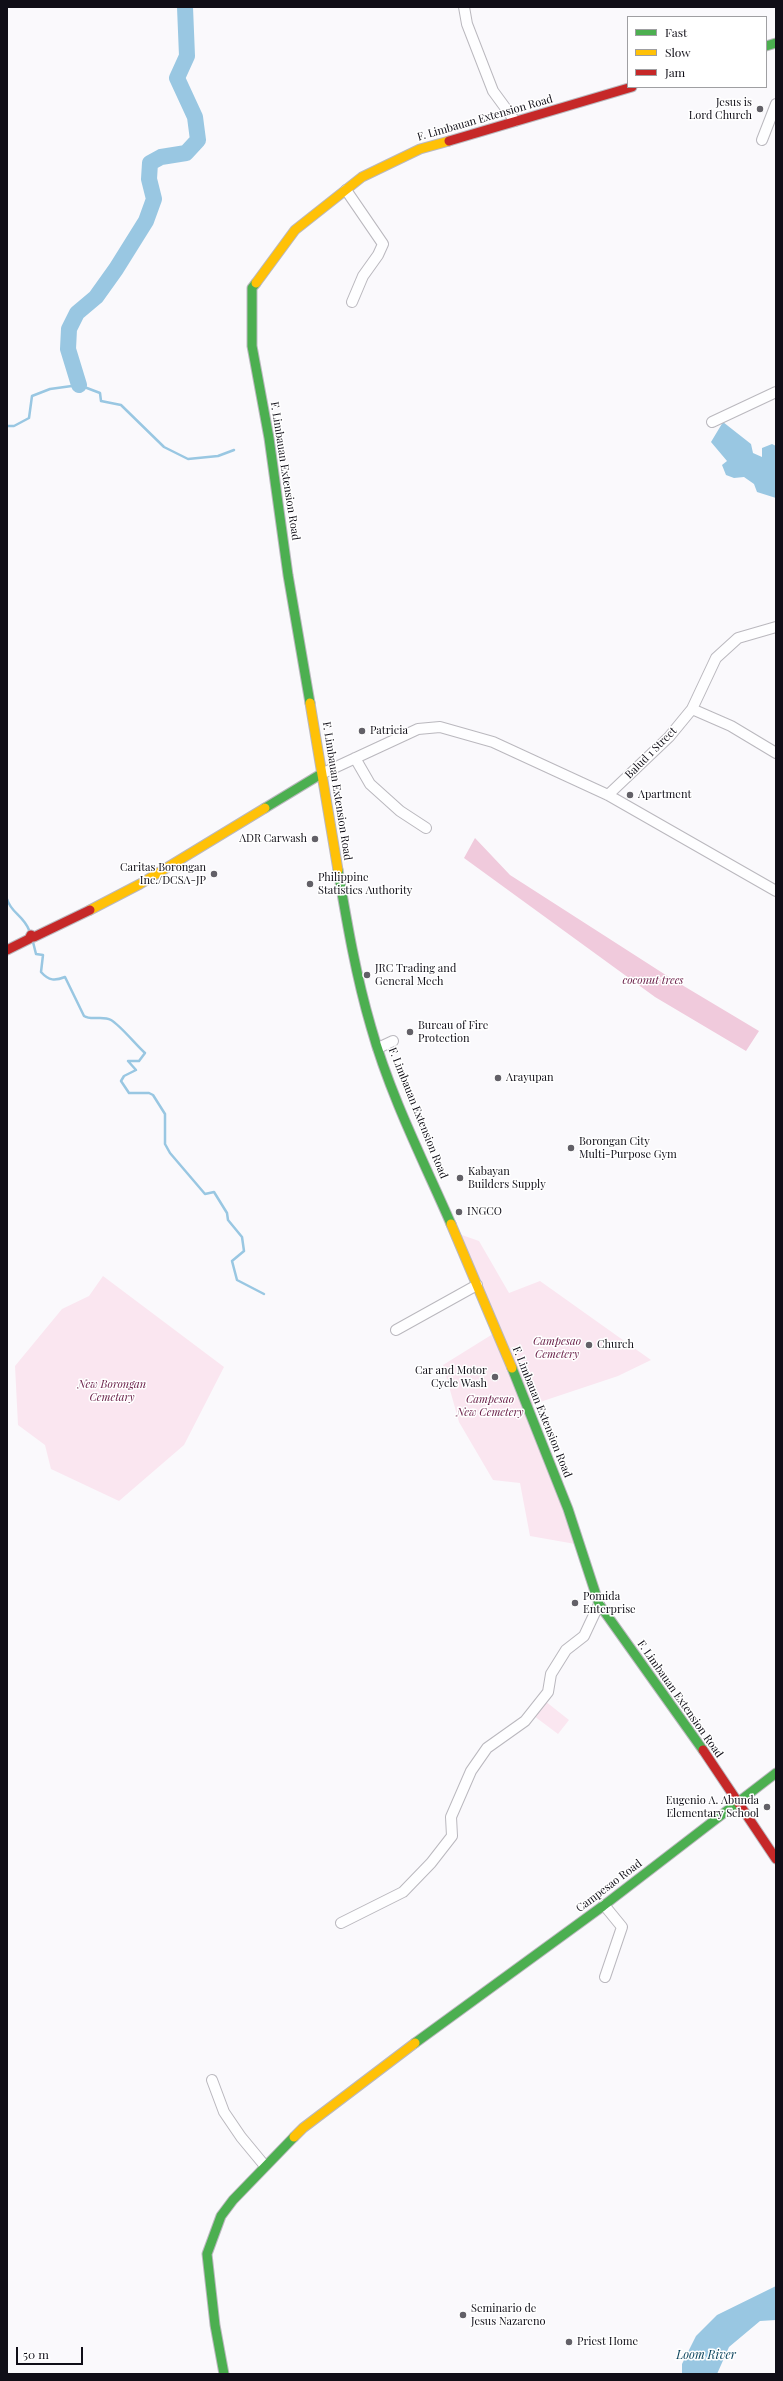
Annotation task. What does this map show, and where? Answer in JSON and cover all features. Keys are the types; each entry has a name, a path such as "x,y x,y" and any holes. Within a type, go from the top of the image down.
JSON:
{"street":[{"path":"464,7 467,24 493,92 515,121"},
{"name":"F. Limbauan Extension Road","path":"629,88 420,149 362,177 295,230 252,288 252,346 321,774 349,935 362,996 378,1048 397,1100 477,1285 568,1509 599,1604 673,1706 776,1859"},
{"path":"762,140 776,104"},
{"path":"346,190 383,244 378,255 363,276 352,302"},
{"path":"712,422 776,392"},
{"name":"Balud 1 Street","path":"608,795 669,737 692,709 716,658 738,638 776,627"},
{"path":"692,709 731,726 776,754"},
{"path":"7,950 103,904 154,876 198,846 321,774 418,729 440,727 493,742 608,795 776,891"},
{"path":"355,758 370,784 400,811 426,828"},
{"path":"378,1048 393,1041"},
{"path":"396,1330 477,1285"},
{"path":"340,1923 403,1892 431,1863 452,1836 451,1817 471,1771 487,1748 525,1721 548,1692 551,1674 566,1650 584,1636 599,1604"},
{"name":"Campesao Road","path":"224,2374 215,2325 207,2254 221,2216 233,2200 303,2128 453,2014 604,1905 776,1773"},
{"path":"604,1905 622,1927 605,1977"},
{"path":"212,2080 224,2112 241,2137 265,2166"}],"green space":[{"name":"coconut trees","path":"475,838 510,875 672,979 759,1031 746,1051 655,997 464,858"},
{"name":"Campesao Cemetery","path":"459,1234 479,1241 509,1293 540,1281 651,1360 618,1376 531,1405"},
{"name":"New Borongan Cemetary","path":"103,1276 224,1367 184,1445 119,1501 51,1469 45,1445 18,1425 15,1366 62,1309 89,1296"},
{"name":"Campesao New Cemetery","path":"496,1332 581,1545 530,1536 520,1483 493,1480 459,1422 443,1365"},
{"path":"545,1701 569,1720 558,1734 534,1716"}],"water":[{"path":"723,422 751,444 753,453 762,457 762,448 772,444 776,446 776,498 757,492 754,484 744,477 734,478 726,475 722,465 727,461 711,442"},
{"name":"Loom River","path":"776,2286 776,2320 760,2321 729,2347 717,2374 682,2374 682,2364 696,2336 717,2315"}],"waterway":[{"path":"79,385 68,349 69,329 77,313 96,297 116,269 146,221 154,199 149,179 150,163 161,157 186,153 198,140 195,117 177,78 187,56 185,7"},
{"path":"7,426 14,426 29,418 32,396 50,389 79,385 100,393 101,401 121,405 164,447 188,459 218,456 234,450"},
{"path":"7,899 11,908 24,921 29,930"},
{"path":"33,942 36,954 43,955 41,972 49,979 65,977 84,1016 111,1020 119,1026 145,1053 139,1061 128,1061 136,1070 124,1076 121,1081 129,1093 149,1093 153,1095 165,1114 165,1144 170,1153 205,1194 214,1192 227,1213 228,1220 242,1237 244,1251 232,1261 237,1280 264,1294"}],"traffic: fast":[{"path":"767,46 776,43"},
{"path":"256,283 252,288 252,346 269,438 288,575 310,703"},
{"path":"265,808 321,774"},
{"path":"338,870 356,969 379,1052 397,1102 451,1224"},
{"path":"512,1368 568,1509 599,1604 703,1750"},
{"path":"415,2043 603,1906 776,1773"},
{"path":"224,2374 215,2325 207,2254 221,2216 233,2200 294,2137"}],"traffic: slow":[{"path":"256,283 295,230 362,177 420,149 449,141"},
{"path":"310,703 338,870"},
{"path":"90,910 140,884 265,808"},
{"path":"451,1224 512,1368"},
{"path":"294,2137 303,2128 415,2043"}],"traffic: jam":[{"path":"449,141 629,88"},
{"path":"7,950 29,939 31,935 34,937 90,910"},
{"path":"703,1750 776,1859"}],"place":[{"name":"Jesus is Lord Church","path":"760,109"},
{"name":"Patricia","path":"362,731"},
{"name":"Apartment","path":"630,795"},
{"name":"ADR Carwash","path":"315,839"},
{"name":"Caritas Borongan Inc./DCSA-JP","path":"214,874"},
{"name":"Philippine Statistics Authority","path":"310,884"},
{"name":"JRC Trading and General Mech","path":"367,975"},
{"name":"Bureau of Fire Protection","path":"410,1032"},
{"name":"Arayupan","path":"498,1078"},
{"name":"Borongan City Multi-Purpose Gym","path":"571,1148"},
{"name":"Kabayan Builders Supply","path":"460,1178"},
{"name":"INGCO","path":"459,1212"},
{"name":"Church","path":"589,1345"},
{"name":"Car and Motor Cycle Wash","path":"495,1377"},
{"name":"Pomida Enterprise","path":"575,1603"},
{"name":"Eugenio A. Abunda Elementary School","path":"767,1807"},
{"name":"Seminario de Jesus Nazareno","path":"463,2315"},
{"name":"Priest Home","path":"569,2342"}]}
